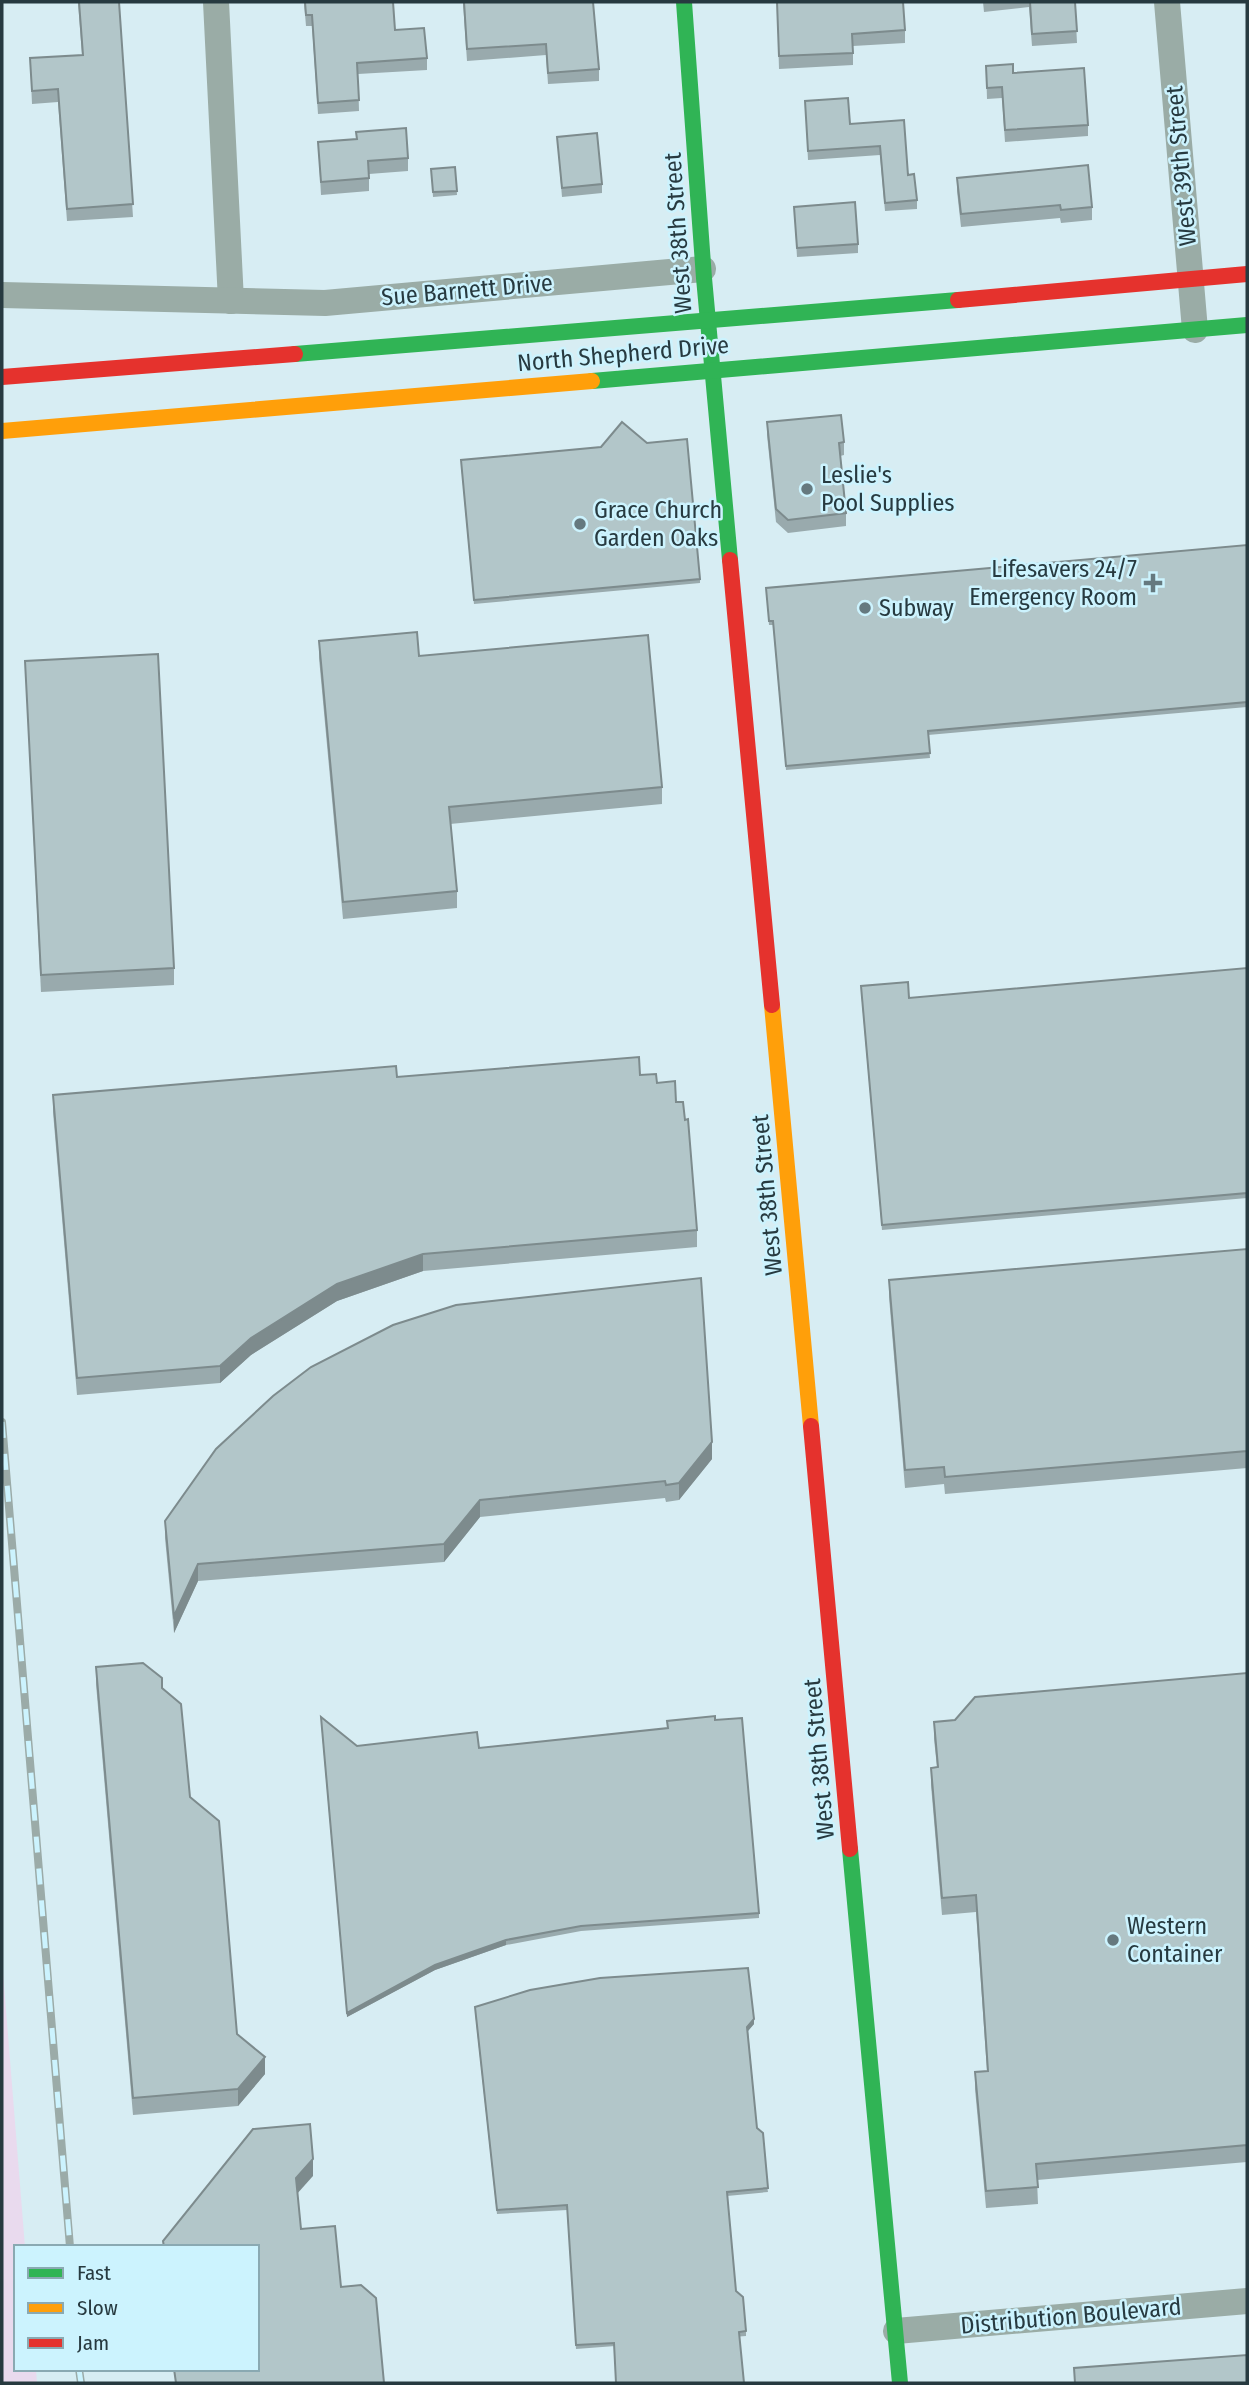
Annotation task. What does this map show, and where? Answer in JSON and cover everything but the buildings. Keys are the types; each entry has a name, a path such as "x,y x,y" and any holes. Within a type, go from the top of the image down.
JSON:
{"main road":[{"name":"West 38th Street","path":"684,2 712,369 900,2383"},
{"name":"North Shepherd Drive","path":"2,377 708,322 1247,274"},
{"name":"North Shepherd Drive","path":"2,431 1247,325"}],"street":[{"path":"216,2 231,301"},
{"name":"West 39th Street","path":"1167,2 1195,330"},
{"name":"Sue Barnett Drive","path":"2,295 324,303 703,269"},
{"name":"Distribution Boulevard","path":"896,2331 1247,2301"}],"shaded area":[{"path":"2,1960 25,2245 14,2245 14,2371 36,2371 37,2383 2,2383"}],"railway":[{"path":"2,1422 70,2245"},
{"path":"79,2371 81,2383"}],"traffic: fast":[{"path":"684,2 704,278 730,560"},
{"path":"295,354 958,300"},
{"path":"592,381 1247,325"},
{"path":"850,1849 900,2383"}],"traffic: slow":[{"path":"2,431 592,381"},
{"path":"772,1005 811,1426"}],"traffic: jam":[{"path":"958,300 1247,274"},
{"path":"2,377 295,354"},
{"path":"730,560 772,1005"},
{"path":"811,1426 850,1849"}],"place":[{"name":"Leslie's Pool Supplies","path":"807,489"},
{"name":"Grace Church Garden Oaks","path":"580,524"},
{"name":"Lifesavers 24/7 Emergency Room","path":"1153,583"},
{"name":"Subway","path":"865,608"},
{"name":"Western Container","path":"1113,1940"}]}
